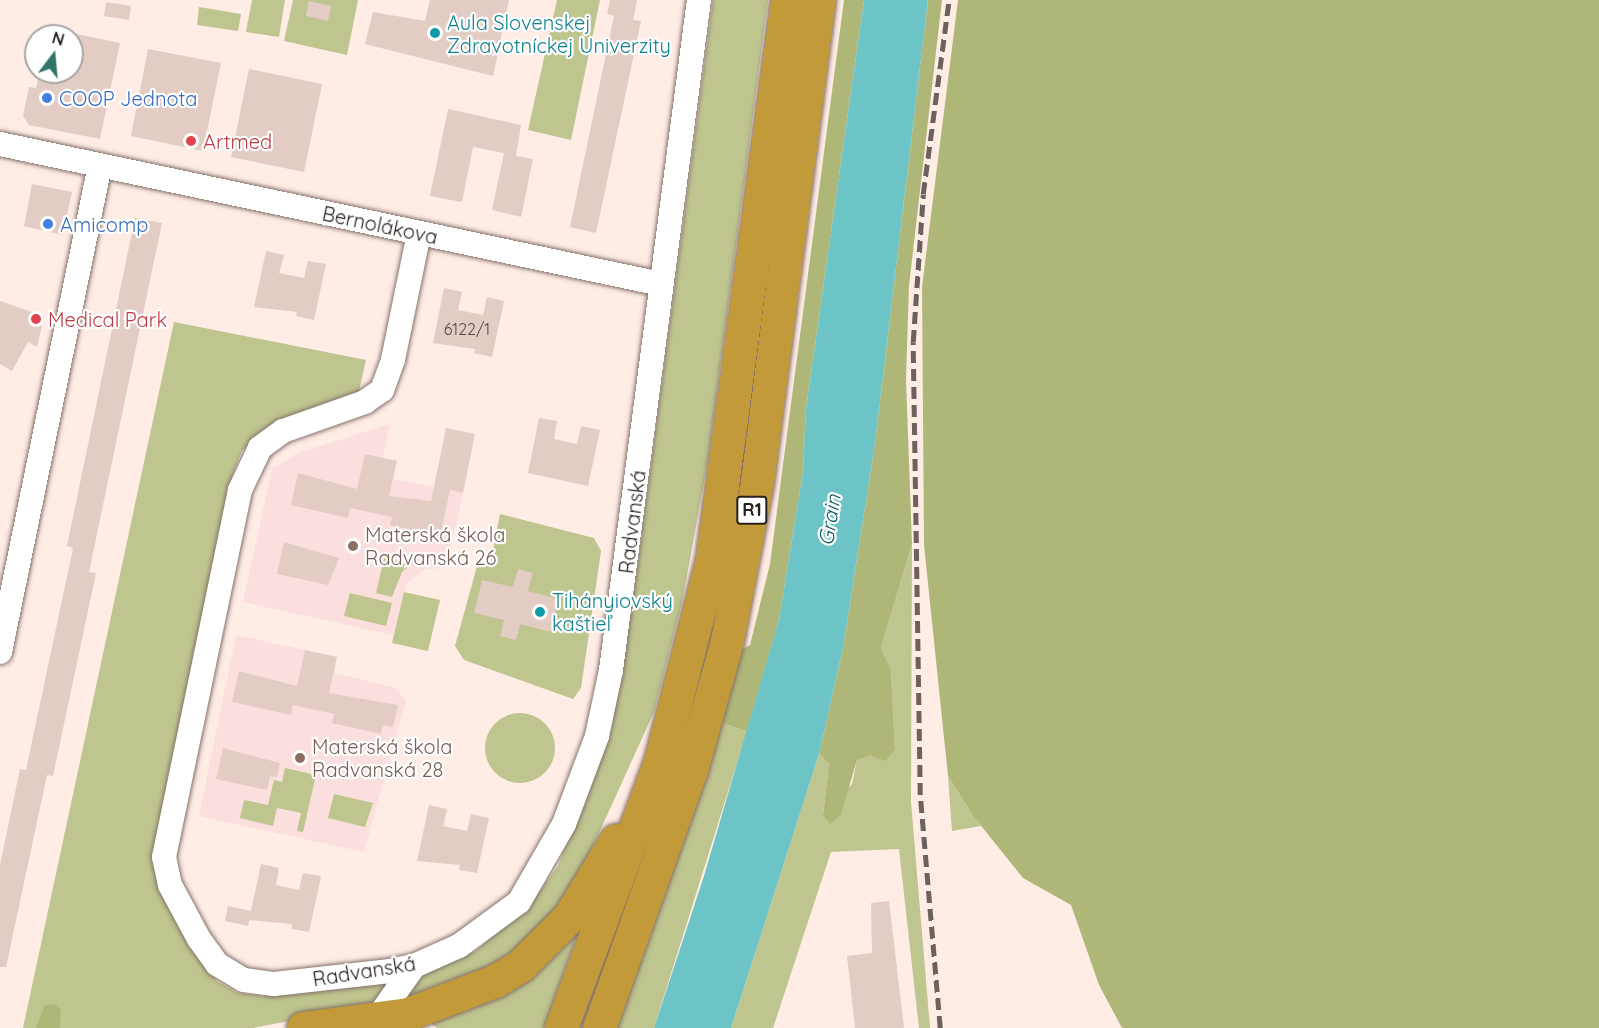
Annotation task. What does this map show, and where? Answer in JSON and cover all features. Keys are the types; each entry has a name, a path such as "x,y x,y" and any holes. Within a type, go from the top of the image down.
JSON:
{"highway":[{"name":"R1","path":"561,1028 660,762 696,632 726,476 787,0"},
{"name":"R1","path":"599,1028 691,770 727,641 757,482 819,0"},
{"path":"303,1028 377,1023 439,1006 520,966 569,918 660,762"}],"street":[{"name":"Radvanská","path":"419,233 393,360 382,390 365,402 283,431 260,448 247,469 164,857 170,885 199,939 217,964 244,980 274,984 414,966 476,938 519,902 550,853 582,778 611,670 699,0"},
{"name":"Bernolákova","path":"0,144 661,284"},
{"path":"0,652 100,165"},
{"path":"377,1023 414,966"}],"shaded area":[{"name":"Materská škola Radvanská 26","path":"390,424 383,458 397,461 393,479 463,493 446,568 425,569 407,583 393,635 243,602 272,469 301,452"},
{"name":"Materská škola Radvanská 28","path":"236,635 337,657 334,673 395,688 406,700 364,852 199,816"}],"green space":[{"path":"252,0 285,0 279,37 246,32"},
{"path":"293,0 358,0 347,55 284,41"},
{"path":"557,0 600,0 571,140 528,130"},
{"path":"713,0 768,0 708,460 682,603 654,712 569,899 502,966 398,1001 426,973 476,951 531,903 558,866 611,731 633,600"},
{"path":"844,0 864,0 806,409 803,472 779,620 747,731 722,723 741,650 750,645 770,564"},
{"path":"928,0 942,0 909,286 906,380 912,544 881,648 891,669 895,750 885,761 870,756 857,760 841,814 830,824 823,815 829,764 819,754 843,648 875,443"},
{"path":"958,0 1599,0 1599,1028 1122,1028 1099,985 1071,905 1023,878 974,817 948,776 924,545 922,287"},
{"path":"199,7 241,14 238,31 197,25"},
{"path":"174,322 366,360 358,395 260,435 242,451 233,473 157,837 158,882 201,963 217,981 238,993 262,996 396,980 372,1005 253,1028 23,1028"},
{"path":"500,514 594,538 601,551 581,688 573,699 464,660 455,646 477,566 491,561"},
{"path":"912,544 911,802 930,1028 919,1028 899,849 831,852 773,1028 731,1028 819,754 829,764 823,815 852,784 857,760 870,756 885,760 895,750 891,669 881,648"},
{"path":"384,558 412,564 402,572 392,597 376,593"},
{"path":"404,592 440,600 428,651 392,643"},
{"path":"350,593 392,603 386,626 344,616"},
{"path":"520,713 533,716 545,723 552,735 555,748 552,761 545,773 533,780 520,783 507,780 495,773 488,761 485,748 488,735 495,723 507,716"},
{"path":"722,723 747,731 654,1028 615,1028"},
{"path":"285,768 316,775 303,832 297,831 301,813 277,808 273,826 240,818 244,800 268,805 274,780 282,782"},
{"path":"948,776 974,817 981,826 952,831"},
{"path":"334,794 373,803 365,827 328,818"},
{"path":"584,916 544,1028 437,1028 429,1022 495,995"},
{"path":"54,1004 61,1010 60,1028 36,1028 45,1005"}],"water":[{"name":"Grain","path":"864,0 928,0 875,443 843,648 819,754 731,1028 654,1028 704,876 779,620 803,472 806,409"}],"building":[{"name":"Aula Slovenskej Zdravotníckej Univerzity","path":"430,0 509,0 493,76 365,44 373,12 425,21"},
{"path":"610,0 637,0 633,20 641,21 596,233 570,227 614,16 607,14"},
{"path":"309,1 331,6 328,21 306,16"},
{"path":"106,2 131,6 129,20 104,16"},
{"path":"84,36 120,43 100,139 29,125 23,116 29,87 36,88 37,84 84,84"},
{"path":"148,49 221,63 203,151 131,136"},
{"path":"249,69 322,84 304,172 231,157"},
{"path":"448,109 521,125 516,156 533,159 521,217 492,210 504,153 473,147 462,202 430,196"},
{"path":"32,184 72,192 63,235 24,226"},
{"path":"135,218 162,223 89,572 96,573 53,776 47,775 6,967 0,967 0,865 20,769 26,770 73,548 67,546"},
{"path":"266,251 284,255 279,273 304,278 308,261 326,264 314,320 296,316 297,312 254,307"},
{"path":"444,288 462,292 458,310 483,315 487,297 504,301 492,357 474,353 475,349 433,343"},
{"path":"0,301 44,316 37,347 28,342 12,371 0,364"},
{"path":"539,418 557,421 554,439 577,444 581,426 600,430 588,486 528,473"},
{"path":"446,428 475,434 463,493 450,490 440,537 390,525 392,517 350,508 348,518 291,505 298,473 357,489 365,454 397,461 389,496 431,501"},
{"path":"284,542 339,558 328,585 277,574"},
{"name":"Tihányiovský kaštieľ","path":"518,569 533,573 528,591 558,599 551,632 520,624 516,640 500,636 504,620 474,613 482,580 513,587"},
{"path":"305,650 337,657 329,693 398,705 393,727 383,725 381,734 332,723 334,714 293,705 291,715 232,702 239,671 297,686"},
{"path":"223,748 280,763 277,777 270,776 267,790 216,779"},
{"path":"429,805 447,809 443,826 467,831 471,814 489,818 477,873 459,870 460,865 417,861"},
{"path":"261,864 279,868 276,885 299,890 303,873 321,876 309,932 292,929 292,924 249,920 248,926 225,921 228,906 251,911"},
{"path":"889,901 904,1028 855,1028 847,956 872,953 871,903"}],"railway":[{"path":"940,1028 920,795 913,342 923,194 949,0"}],"place":[{"name":"Aula Slovenskej Zdravotníckej Univerzity","path":"435,33"},
{"name":"COOP Jednota","path":"47,98"},
{"name":"Artmed","path":"191,141"},
{"name":"Amicomp","path":"48,224"},
{"name":"Medical Park","path":"36,319"},
{"name":"Materská škola Radvanská 26","path":"353,546"},
{"name":"Tihányiovský kaštieľ","path":"540,612"},
{"name":"Materská škola Radvanská 28","path":"300,758"}]}
